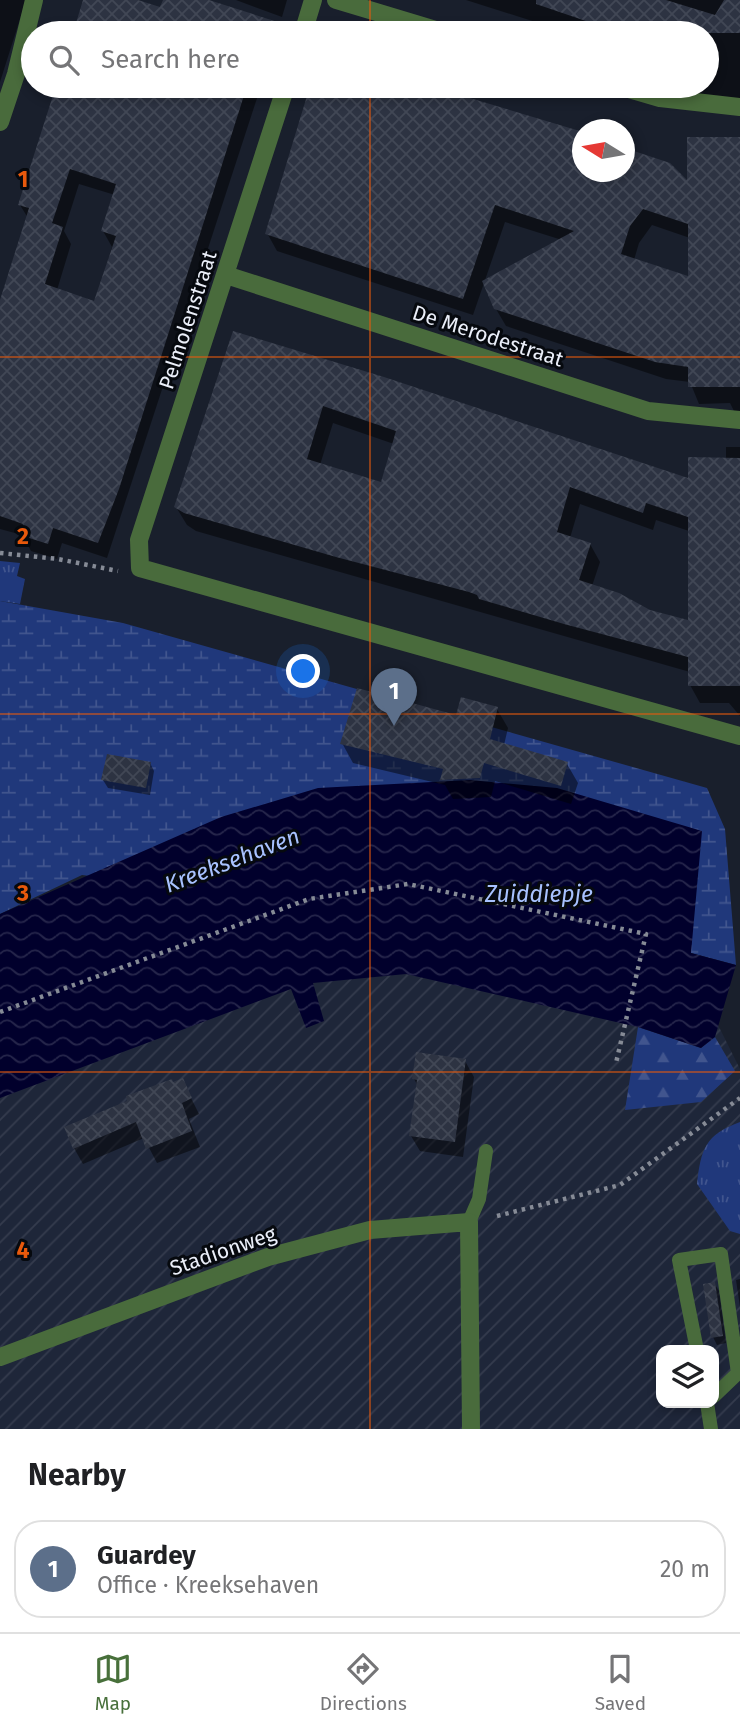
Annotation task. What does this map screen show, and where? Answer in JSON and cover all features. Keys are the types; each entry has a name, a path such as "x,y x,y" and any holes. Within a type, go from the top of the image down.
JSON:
{"street":[{"path":"29,21 34,0"},
{"path":"307,21 313,0"},
{"path":"336,0 406,21"},
{"path":"0,122 21,54"},
{"name":"Pelmolenstraat","path":"140,568 139,540 282,98"},
{"path":"660,98 740,107"},
{"name":"De Merodestraat","path":"226,275 648,411 740,420"},
{"path":"140,568 740,736"},
{"path":"468,1222 471,1429"},
{"name":"Stadionweg","path":"0,1357 268,1256 370,1230 468,1222"}],"lane":[{"path":"468,1222 479,1199 486,1151"},
{"path":"695,1345 679,1260 721,1254 738,1373 719,1391"},
{"path":"708,1408 711,1429"}],"path":[{"path":"0,553 58,559 112,572 140,568"},
{"path":"0,1012 309,899 408,884 646,934 616,1063"},
{"path":"468,1222 620,1185 740,1097"}],"shaded area":[{"path":"673,935 740,1069 740,1429 0,1429 0,1007"}],"green space":[{"path":"0,561 20,563 17,576 25,579 20,604 0,601"},
{"path":"0,601 123,623 707,788 725,829 736,965 691,953 82,875 0,914"},
{"path":"638,1027 701,1048 715,1037 735,1071 701,1102 625,1110"},
{"path":"740,1122 740,1234 730,1231 697,1184 700,1161 707,1145 719,1132"}],"water":[{"name":"Zuiddiepje","path":"470,780 557,788 702,831 691,953 736,965 715,1037 701,1048 638,1027 406,974 313,983 324,1021 306,1028 291,989 0,1098 0,914 221,817 318,788"}],"building":[{"path":"83,0 138,0 160,7 163,0 209,0 274,21 77,21"},
{"path":"536,0 666,0 715,15 724,0 740,0 740,33 719,33 719,21 586,21 536,4"},
{"path":"52,98 243,98 119,489 98,543 53,528 48,544 20,535 23,524 0,516 0,300 29,208 18,205","holes":["70,169 116,184 101,231 116,236 94,301 45,284 63,227 52,223"]},
{"path":"306,98 470,98 572,129 572,182 635,182 635,151 670,163 687,180 687,137 740,137 740,387 688,387 688,367 655,362 494,309 482,281 574,231 495,205 463,299 265,234","holes":["643,209 688,224 688,276 621,254 630,226"]},
{"path":"233,331 384,377 688,478 688,457 740,458 740,686 688,686 688,657 564,624 479,599 477,595 469,592 336,557 184,513 174,507","holes":["323,406 396,431 381,482 307,459","570,487 643,513 646,503 688,517 688,620 650,610 619,593 579,580 591,543 557,532"]},
{"path":"357,688 456,715 461,697 498,707 490,739 568,762 561,786 484,763 480,778 440,780 443,769 340,744"},
{"path":"107,754 151,762 146,788 101,780"},
{"path":"416,1052 466,1059 455,1142 409,1136 417,1080 412,1079"},
{"path":"183,1078 192,1098 182,1103 192,1131 146,1149 136,1122 73,1149 64,1127 127,1101 126,1096 172,1079 173,1082"},
{"path":"715,1282 723,1336 711,1338 703,1284"}],"place":[{"name":"Guardey","path":"394,726"}],"water label":[{"name":"Kreeksehaven","path":"232,860"}]}
